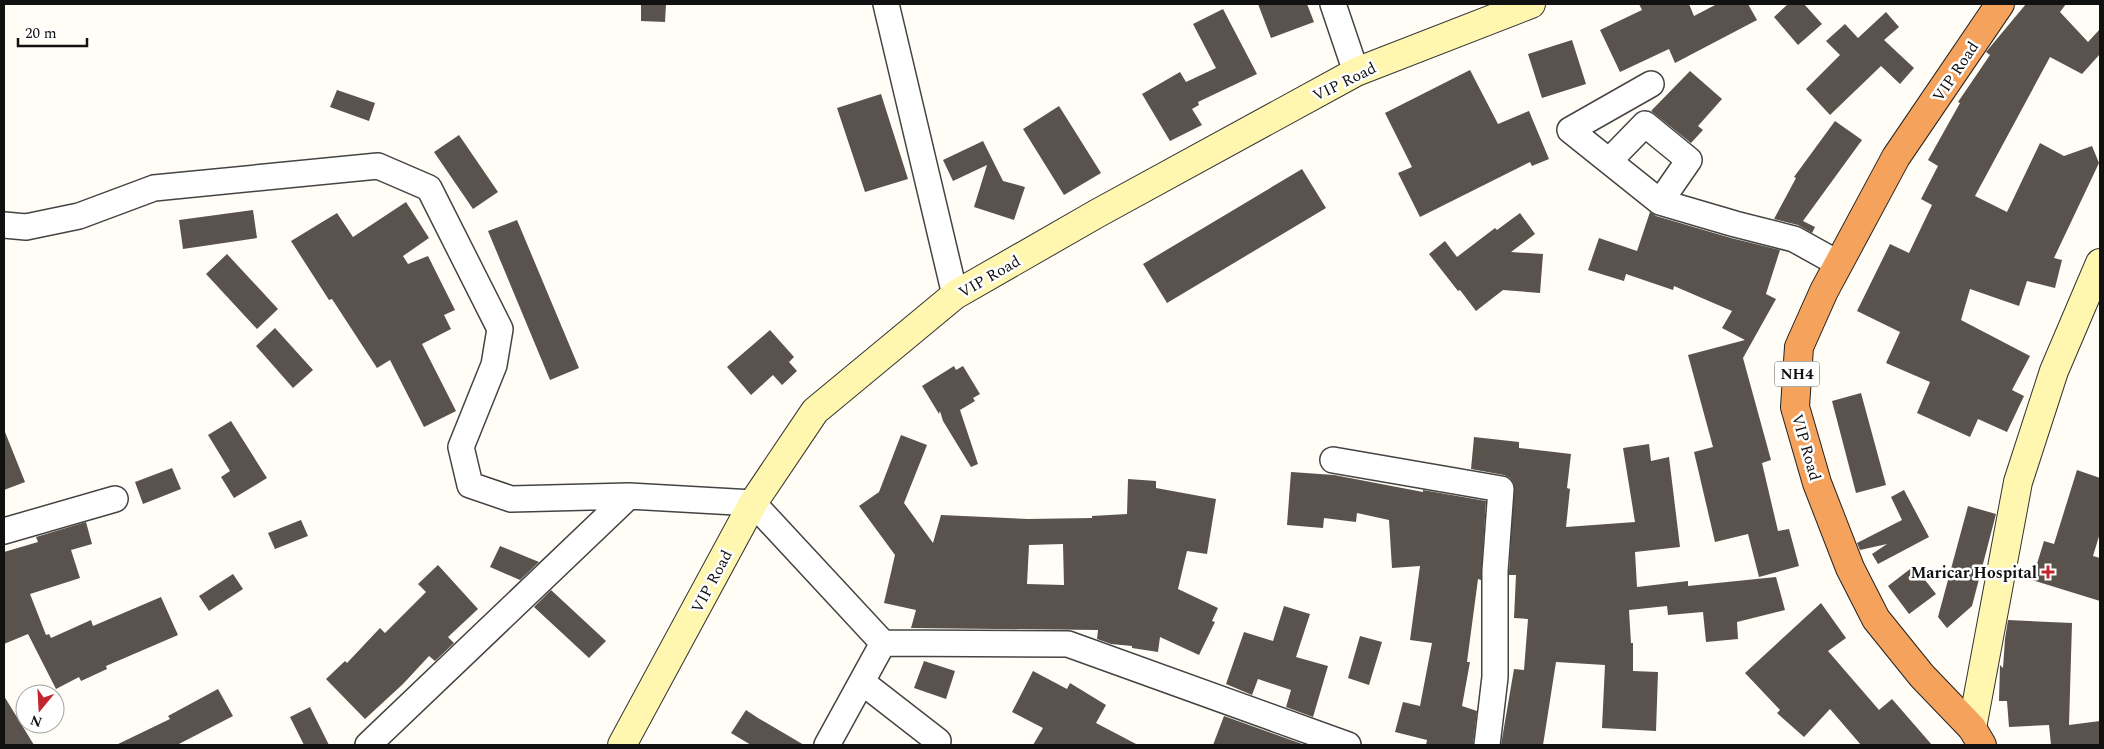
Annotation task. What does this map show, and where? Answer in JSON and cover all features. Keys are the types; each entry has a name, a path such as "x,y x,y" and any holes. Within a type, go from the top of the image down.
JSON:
{"highway":[{"name":"VIP Road","path":"1977,737 1922,676 1876,620 1850,568 1814,473 1795,407 1799,347 1839,264 1896,157 2000,4"}],"main road":[{"name":"VIP Road","path":"622,745 753,503 815,412 955,295 1098,213 1356,72 1531,4"},
{"path":"1977,737 2018,482 2054,372 2100,263"}],"street":[{"path":"886,4 955,295"},
{"path":"1333,4 1356,72"},
{"path":"1651,84 1570,130 1660,202 1794,239 1839,264"},
{"path":"1609,161 1645,124 1688,160 1660,202"},
{"path":"4,225 26,227 79,216 154,188 378,166 429,188 500,329 494,365 461,447 470,485 511,499 629,496 753,503 884,643 1068,644 1348,745"},
{"path":"1333,460 1501,489 1495,571 1495,676 1487,745"},
{"path":"368,745 629,496"},
{"path":"4,531 115,499"},
{"path":"827,745 884,643"},
{"path":"862,682 938,740"}],"building":[{"path":"641,4 666,4 665,22 641,21"},
{"path":"1258,4 1307,4 1314,22 1271,38"},
{"path":"1639,4 1689,4 1694,16 1717,4 1748,4 1757,20 1675,63 1669,49 1620,72 1600,30 1642,10"},
{"path":"1788,4 1804,4 1822,24 1798,45 1774,17"},
{"path":"2026,4 2066,4 2060,12 2088,42 2100,29 2100,54 2082,74 2050,57 1975,196 2007,212 2040,143 2064,156 2092,146 2099,163 2054,258 2062,260 2055,288 2027,281 2019,306 1970,289 1961,320 2030,356 2012,390 2024,396 2007,432 1978,419 1970,437 1917,413 1930,382 1886,363 1900,332 1857,311 1890,244 1909,253 1932,205 1921,199 1938,166 1928,160 1960,103 1958,102 1990,55 1986,52"},
{"path":"1223,9 1257,74 1198,102 1199,105 1192,109 1202,125 1170,141 1142,94 1180,72 1186,82 1216,68 1193,24"},
{"path":"1886,12 1899,27 1884,40 1914,68 1900,84 1881,66 1830,115 1806,89 1840,55 1826,41 1845,24 1858,38"},
{"path":"1572,40 1586,84 1542,98 1528,54"},
{"path":"1470,70 1498,124 1529,111 1549,159 1532,166 1530,162 1420,217 1398,173 1412,167 1385,113"},
{"path":"1690,71 1722,99 1698,126 1703,130 1691,143 1651,111"},
{"path":"337,90 375,103 369,121 330,107"},
{"path":"881,94 908,179 865,192 837,108"},
{"path":"1059,106 1101,173 1064,195 1023,129"},
{"path":"1835,121 1862,140 1803,221 1815,227 1812,233 1798,225 1774,219 1796,178 1794,177"},
{"path":"459,135 498,192 473,209 434,152"},
{"path":"983,141 1003,181 1025,187 1014,220 974,207 987,165 953,181 943,160"},
{"path":"1302,169 1326,208 1167,303 1143,264"},
{"path":"406,202 429,238 403,256 408,264 428,256 455,310 444,315 451,329 422,344 456,411 424,427 390,360 377,368 332,299 329,300 291,241 337,213 353,237"},
{"path":"253,210 257,238 183,249 179,220"},
{"path":"1650,212 1656,216 1731,238 1780,250 1766,294 1776,299 1743,358 1771,460 1762,463 1778,531 1789,529 1799,566 1759,577 1748,534 1715,542 1694,452 1713,447 1688,355 1745,340 1722,328 1732,311 1674,286 1673,290 1626,274 1624,281 1588,270 1599,238 1637,251"},
{"path":"1520,213 1535,234 1511,252 1543,254 1540,293 1503,290 1476,311 1429,254 1445,241 1457,257 1495,228 1497,230"},
{"path":"517,220 579,368 550,380 488,231"},
{"path":"227,254 278,309 257,329 206,274"},
{"path":"275,328 313,370 293,388 256,346"},
{"path":"770,330 794,357 789,362 797,371 782,385 773,375 751,395 727,367"},
{"path":"954,366 956,370 963,366 980,394 973,398 975,401 960,410 978,464 971,467 943,421 940,411 939,414 922,386"},
{"path":"1861,393 1886,485 1856,493 1832,401"},
{"path":"231,421 267,478 234,498 221,477 230,471 208,435"},
{"path":"4,432 25,482 4,490"},
{"path":"901,435 927,445 904,503 933,543 941,515 1028,519 1092,518 1092,516 1127,514 1128,479 1156,481 1156,488 1216,499 1207,554 1187,551 1178,589 1218,608 1212,621 1215,622 1199,655 1160,637 1158,652 1132,648 1132,646 1111,644 1097,639 1098,630 911,628 916,610 884,603 895,555 859,506 879,492","holes":["1063,544 1064,585 1027,584 1029,545"]},
{"path":"1474,437 1519,442 1519,448 1571,454 1567,488 1570,489 1566,527 1635,522 1623,448 1649,444 1651,461 1669,457 1680,547 1635,552 1637,587 1688,581 1688,586 1776,577 1785,610 1737,622 1738,639 1706,642 1703,612 1668,615 1667,606 1629,610 1631,643 1633,643 1633,671 1658,672 1656,731 1602,728 1605,665 1556,662 1543,745 1501,745 1514,669 1524,670 1528,619 1514,618 1516,575 1509,575 1514,484 1510,478 1504,475 1471,469"},
{"path":"172,468 181,489 143,504 135,482"},
{"path":"2077,470 2100,478 2100,533 2093,556 2100,558 2100,601 2032,580 2044,541 2054,544"},
{"path":"1291,472 1334,475 1423,492 1423,490 1486,501 1481,580 1478,579 1467,662 1470,662 1462,706 1477,711 1473,745 1426,745 1427,740 1395,732 1403,702 1420,706 1432,643 1410,640 1420,566 1392,568 1389,520 1357,513 1356,522 1324,518 1323,528 1287,525"},
{"path":"1904,490 1929,537 1878,564 1872,554 1887,544 1860,550 1857,543 1902,520 1891,497"},
{"path":"1968,506 1996,514 1972,606 1947,628 1938,617"},
{"path":"301,520 308,536 275,549 268,533"},
{"path":"86,522 92,544 71,550 80,578 30,594 46,635 49,634 51,638 91,620 93,626 161,597 178,635 106,666 107,669 81,681 79,677 65,684 53,684 28,634 4,644 4,552 38,542 36,537"},
{"path":"500,546 539,562 520,580 490,567"},
{"path":"438,565 478,609 448,637 454,643 435,661 429,656 403,684 365,719 326,679 345,661 347,663 380,628 385,633 426,592 418,584"},
{"path":"1914,566 1936,594 1909,614 1888,586"},
{"path":"233,574 243,589 209,611 199,596"},
{"path":"551,590 606,641 589,658 534,607"},
{"path":"1821,603 1846,638 1828,651 1879,710 1892,699 1932,745 1861,745 1830,709 1804,737 1777,713 1780,710 1745,673"},
{"path":"1284,606 1310,614 1296,657 1328,666 1313,717 1286,707 1291,690 1258,679 1252,695 1226,684 1244,632 1273,641"},
{"path":"2008,620 2072,623 2069,725 2100,721 2100,745 2051,745 2049,725 2009,727 2007,701 1999,701 2000,665 2003,668"},
{"path":"1360,636 1382,642 1369,685 1348,678"},
{"path":"924,661 955,671 946,699 914,688"},
{"path":"1033,671 1067,689 1070,683 1106,705 1096,723 1138,745 1033,745 1043,728 1012,712"},
{"path":"218,689 233,716 177,745 116,745 170,719 168,716"},
{"path":"4,696 15,714 15,734 27,734 34,745 4,745"},
{"path":"310,707 329,745 304,745 290,717"},
{"path":"746,710 804,745 751,745 731,733"},
{"path":"1224,716 1305,745 1213,745"}],"place":[{"name":"Maricar Hospital","path":"2048,572"}]}
